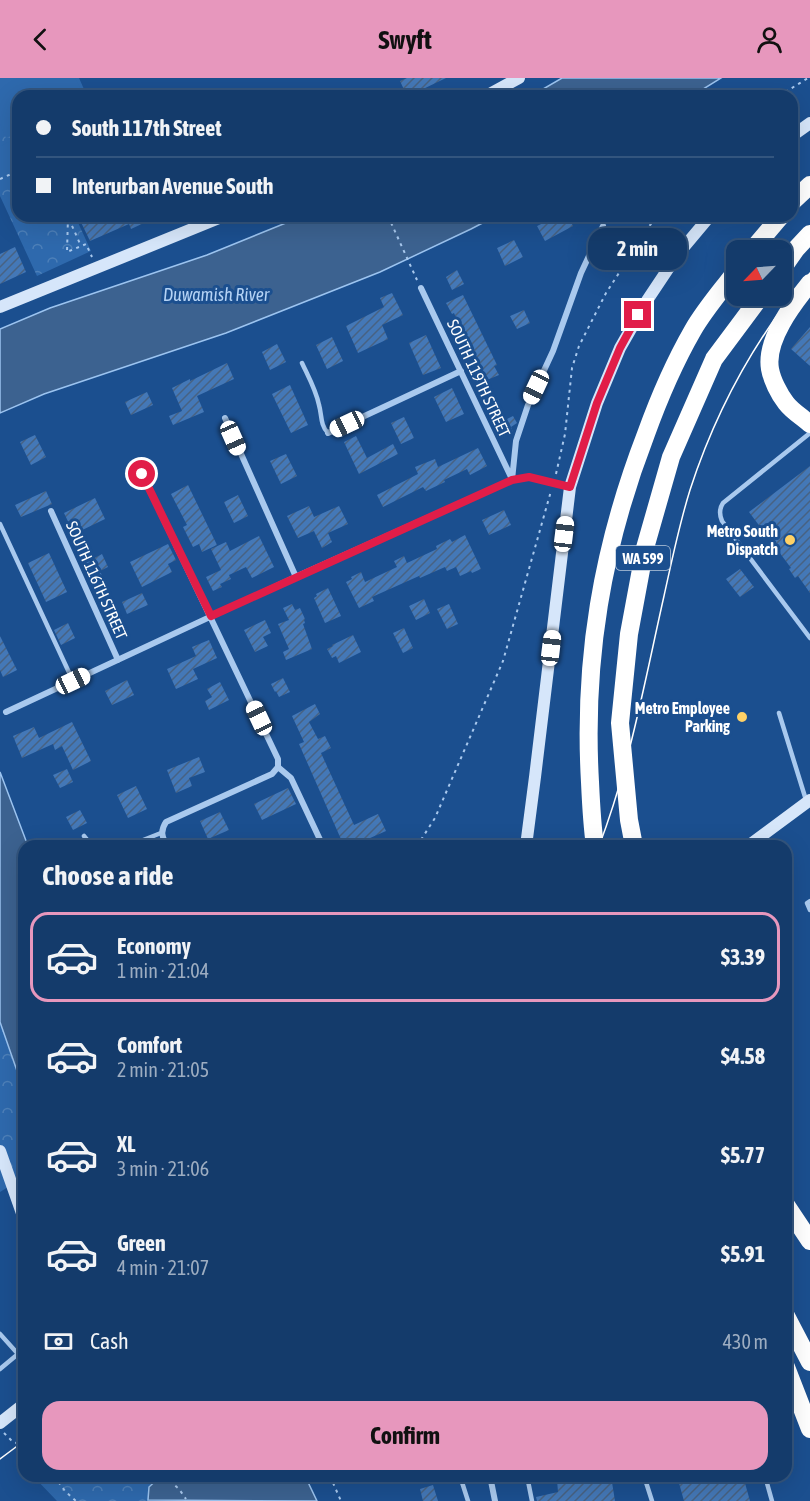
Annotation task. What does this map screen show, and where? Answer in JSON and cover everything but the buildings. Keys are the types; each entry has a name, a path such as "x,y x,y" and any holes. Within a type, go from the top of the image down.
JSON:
{"highway":[{"path":"798,196 810,185"},
{"path":"761,240 776,222"},
{"path":"792,254 810,234"},
{"path":"810,283 783,320 771,346 770,368 775,384 786,404 810,424"},
{"name":"WA 599","path":"595,840 589,764 589,691 601,584 614,529 634,465 661,394 694,329 726,285"},
{"name":"WA 599","path":"633,840 620,723 629,634 645,548 671,457 714,359 754,306"},
{"path":"792,1214 810,1241"},
{"path":"792,1328 810,1362"},
{"path":"792,1382 810,1429"}],"street":[{"path":"497,90 519,78"},
{"path":"0,307 209,222"},
{"path":"527,840 570,487 597,403 620,348 648,299 678,254 705,222"},
{"path":"512,480 516,441 528,405 553,351 581,273 603,226"},
{"name":"SOUTH 119TH STREET","path":"421,288 512,480"},
{"path":"328,433 461,371"},
{"path":"225,418 296,577"},
{"path":"142,474 278,759 278,767 272,774 165,822 162,830 165,840"},
{"path":"6,712 296,577 512,480 529,477 570,487"},
{"name":"SOUTH 116TH STREET","path":"51,511 118,660"},
{"path":"278,767 291,778 320,840"},
{"path":"756,840 808,801"},
{"path":"0,1151 18,1202"},
{"path":"2,1422 18,1409"},
{"path":"491,1482 495,1501"}],"lane":[{"path":"302,363 320,405 323,426 328,433"},
{"path":"810,433 723,503 720,515 722,521 810,638"},
{"path":"0,524 73,681"},
{"path":"779,713 808,801"},
{"path":"141,840 162,830"},
{"path":"84,836 87,840"},
{"path":"810,901 807,903 810,910"},
{"path":"0,1334 18,1354 0,1369"},
{"path":"462,1482 468,1501"},
{"path":"528,1482 532,1501"},
{"path":"646,1482 651,1501"},
{"path":"767,1482 772,1501"}],"path":[{"path":"789,90 808,78"},
{"path":"68,222 67,252 86,244 94,261"},
{"path":"70,222 81,246"},
{"path":"391,222 421,288"},
{"path":"558,468 565,434 572,368 579,346 606,293 652,222"},
{"path":"421,840 435,818 503,661 549,501"},
{"path":"2,1422 13,1442 18,1443"},
{"path":"58,1482 76,1501"},
{"path":"171,1482 186,1499"},
{"path":"333,1482 341,1501"}],"green space":[{"path":"0,78 79,78 84,90 12,90 12,222 0,196"},
{"path":"0,78 75,78 81,90 12,90 12,136 6,138 0,124"},
{"path":"12,141 12,174 0,179 0,146"},
{"path":"12,222 78,222 91,251 37,276"},
{"path":"0,1022 18,1074 18,1181 0,1192"},
{"path":"39,1482 154,1482 149,1487 148,1500 151,1501 57,1501"}],"water":[{"path":"562,78 721,78 702,90 541,90"},
{"name":"Duwamish River","path":"288,222 484,222 380,272 226,333 44,394 0,413 0,329 50,308 207,255"},
{"path":"0,772 26,840 18,840 18,1074 0,1022"},
{"path":"154,1482 308,1482 317,1501 148,1500 149,1487"}],"tram line":[{"path":"601,840 620,785 679,529 700,460 725,403 755,349 790,297 810,273"},
{"path":"0,1459 18,1446"}],"place":[{"name":"Metro South Dispatch","path":"790,540"},
{"name":"Metro Employee Parking","path":"742,717"}],"route":[{"path":"142,474 211,616 512,480 529,477 570,487 597,403 620,348 638,315"}]}
